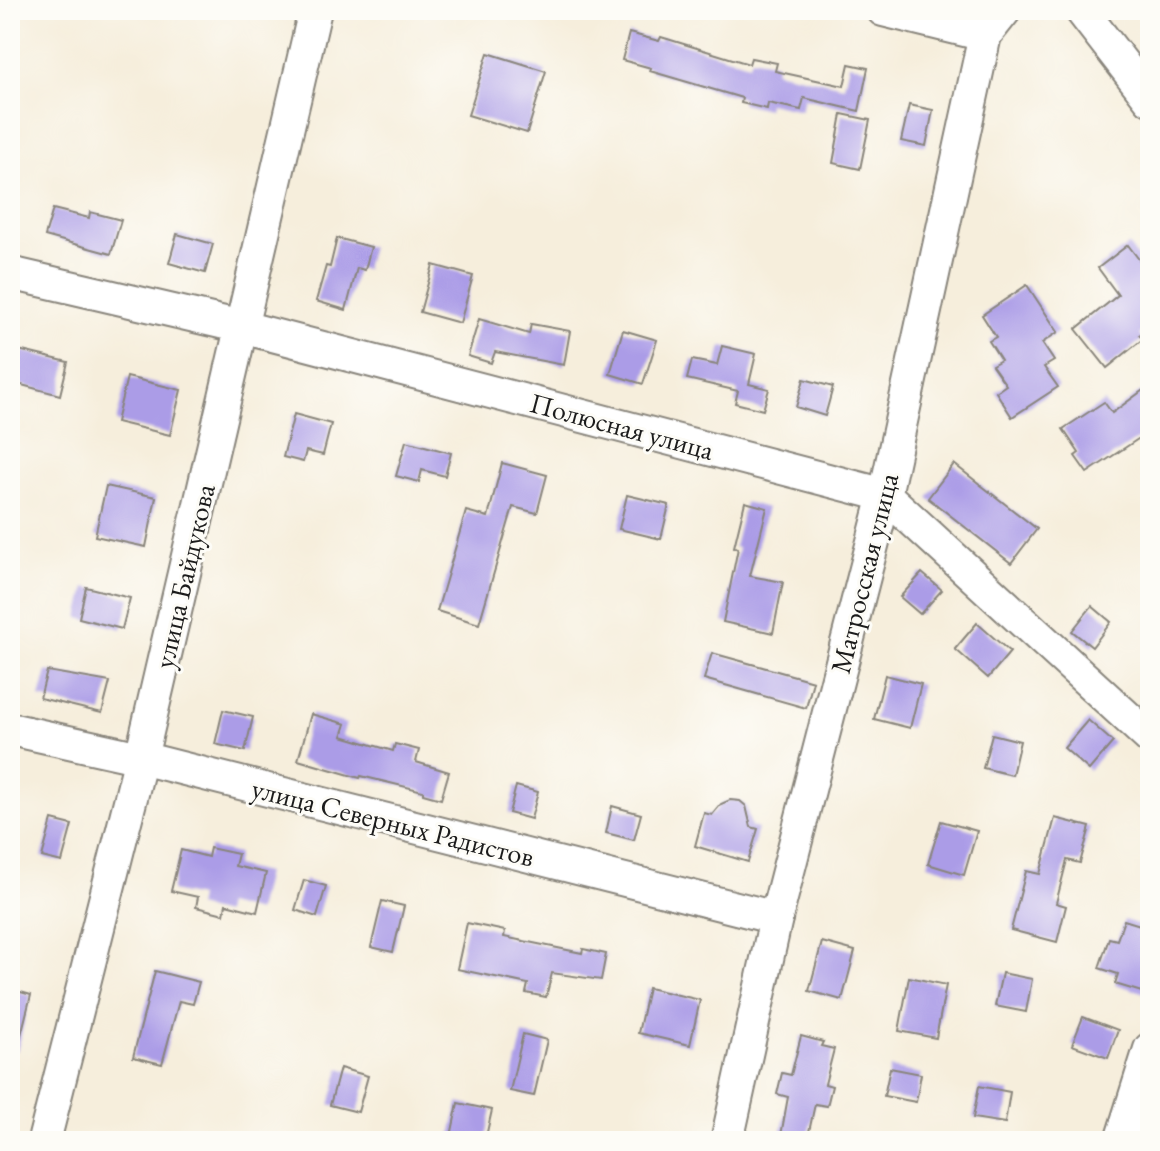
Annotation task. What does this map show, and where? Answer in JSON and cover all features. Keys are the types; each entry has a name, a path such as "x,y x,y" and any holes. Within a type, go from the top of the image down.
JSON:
{"street":[{"name":"улица Байдукова","path":"44,1141 141,758 315,10"},
{"path":"883,10 985,35"},
{"name":"Матросская улица","path":"727,1141 776,918 885,495 985,35 1005,10"},
{"path":"1081,10 1150,99"},
{"name":"Полюсная улица","path":"10,273 242,327 885,495 1150,738"},
{"name":"улица Северных Радистов","path":"10,729 141,758 776,918"},
{"path":"1121,1141 1150,1049"}],"building":[{"path":"629,33 659,41 661,37 749,64 751,58 777,63 775,71 844,86 849,64 868,68 859,111 804,98 801,110 768,103 767,109 741,103 742,98 622,60"},
{"path":"488,53 546,71 527,133 468,115"},
{"path":"909,105 933,110 926,146 901,141"},
{"path":"842,114 870,120 860,169 833,163"},
{"path":"53,209 89,218 90,212 121,220 111,254 45,236"},
{"path":"177,234 213,244 205,273 169,263"},
{"path":"337,238 371,247 365,270 357,268 346,310 316,301 326,266 330,267"},
{"path":"1128,245 1150,274 1150,327 1139,335 1143,339 1107,368 1076,329 1118,295 1098,268"},
{"path":"433,265 473,276 460,323 420,312"},
{"path":"1027,285 1058,332 1042,343 1054,361 1044,367 1058,387 1012,417 996,392 1006,385 992,365 1001,360 989,341 996,337 982,315"},
{"path":"479,319 529,334 531,324 570,331 564,365 495,352 491,363 468,356"},
{"path":"623,330 657,340 643,384 610,374"},
{"path":"722,346 756,354 749,384 769,389 763,410 735,403 738,391 687,379 692,360 717,365"},
{"path":"10,348 68,362 60,395 10,382"},
{"path":"127,377 181,390 170,435 116,422"},
{"path":"804,379 833,387 825,416 796,407"},
{"path":"1150,385 1150,431 1087,473 1075,456 1079,453 1063,429 1104,402 1112,413"},
{"path":"294,414 331,424 323,455 306,451 303,462 283,457"},
{"path":"406,441 451,453 445,476 422,470 419,482 396,476"},
{"path":"502,463 547,475 537,513 513,507 479,624 437,611 466,511 488,517"},
{"path":"954,464 1037,529 1011,563 928,498"},
{"path":"106,486 156,497 146,547 95,536"},
{"path":"627,495 669,505 661,539 619,529"},
{"path":"745,502 767,508 750,576 783,582 773,633 723,622 738,548 734,547"},
{"path":"922,573 942,590 920,614 900,597"},
{"path":"86,587 130,598 122,629 79,618"},
{"path":"1092,606 1111,622 1092,647 1072,631"},
{"path":"977,623 1010,652 988,678 955,649"},
{"path":"712,653 813,681 806,708 704,679"},
{"path":"47,671 110,682 102,713 40,698"},
{"path":"885,675 921,684 910,728 874,719"},
{"path":"223,710 253,717 245,751 215,744"},
{"path":"311,714 346,724 342,736 393,751 395,744 419,750 416,762 449,772 441,799 423,794 423,791 360,778 298,760"},
{"path":"1088,720 1113,742 1089,770 1064,748"},
{"path":"992,734 1020,741 1012,775 983,768"},
{"path":"516,786 538,792 531,819 509,813"},
{"path":"730,800 740,801 746,806 751,827 758,829 748,862 695,846 704,813 712,815 721,804"},
{"path":"612,806 641,814 634,840 606,833"},
{"path":"1055,818 1090,827 1080,863 1067,860 1056,903 1066,906 1057,942 1011,930 1026,871 1040,874"},
{"path":"52,820 72,825 62,862 42,857"},
{"path":"941,821 977,831 964,875 928,864"},
{"path":"210,848 238,854 235,866 266,873 257,912 226,904 224,914 196,907 198,897 171,891 181,850 208,857"},
{"path":"304,880 326,886 317,917 295,910"},
{"path":"382,901 404,906 393,952 371,947"},
{"path":"1124,920 1150,928 1150,977 1145,993 1115,984 1118,974 1099,968 1109,938 1117,940"},
{"path":"467,923 505,931 504,937 582,953 583,949 606,954 601,980 552,973 546,997 526,993 528,984 457,969"},
{"path":"822,942 855,951 842,1000 809,991"},
{"path":"155,971 199,982 193,1004 179,1001 162,1064 133,1057"},
{"path":"1002,973 1032,979 1026,1012 995,1006"},
{"path":"909,977 946,985 936,1038 899,1031"},
{"path":"648,988 700,1000 690,1045 638,1033"},
{"path":"10,989 31,995 17,1051 10,1050"},
{"path":"1083,1017 1118,1030 1108,1058 1072,1045"},
{"path":"523,1034 547,1040 534,1096 510,1091"},
{"path":"801,1036 823,1042 821,1046 834,1049 825,1084 832,1086 827,1106 815,1104 807,1141 780,1141 788,1097 777,1094 782,1073 791,1075"},
{"path":"340,1068 368,1076 358,1112 330,1105"},
{"path":"890,1068 921,1074 916,1102 884,1096"},
{"path":"979,1086 1010,1092 1005,1123 973,1118"},
{"path":"458,1103 492,1110 485,1141 450,1141"}]}
